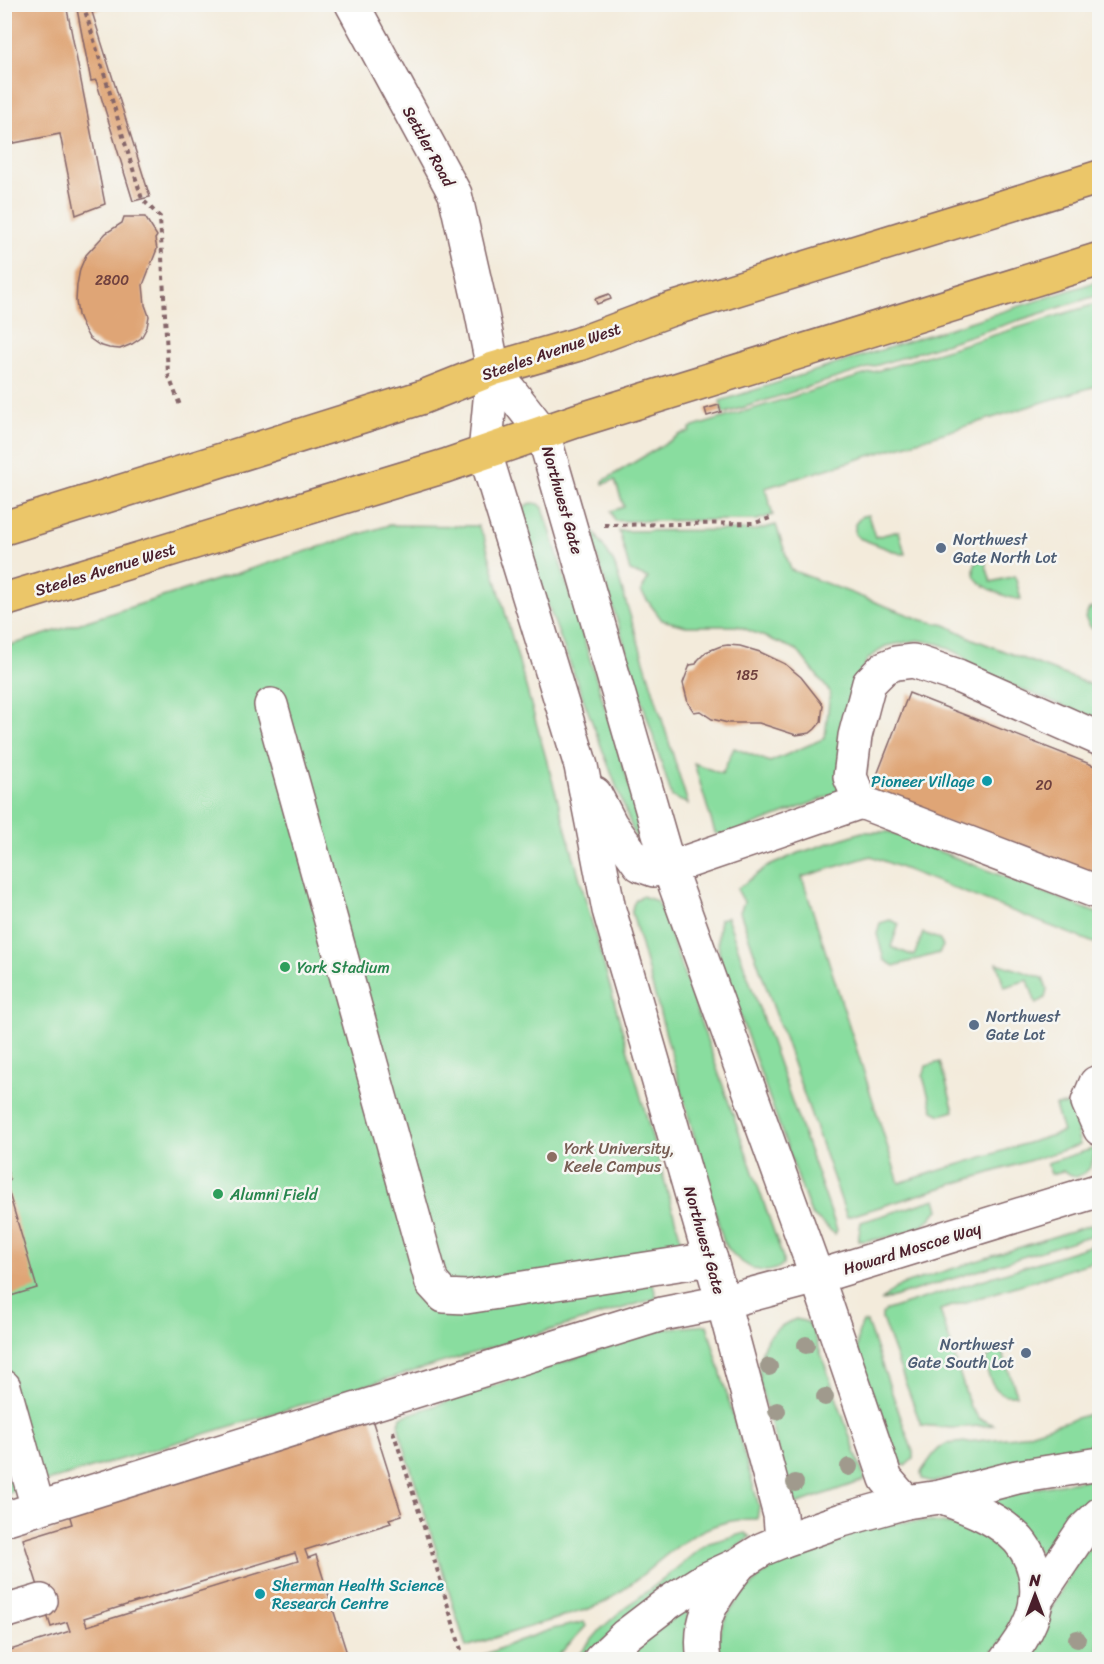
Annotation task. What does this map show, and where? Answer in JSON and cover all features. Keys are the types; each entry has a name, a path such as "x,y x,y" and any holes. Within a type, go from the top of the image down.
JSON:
{"main road":[{"name":"Steeles Avenue West","path":"4,528 423,397 493,369 579,344 669,310 1100,177"},
{"name":"Steeles Avenue West","path":"4,600 485,453 1100,259"}],"street":[{"name":"Settler Road","path":"352,4 454,194 493,369"},
{"name":"Northwest Gate","path":"493,369 543,433 669,868 817,1277 886,1479 906,1502"},
{"name":"Northwest Gate","path":"493,369 485,453 580,765 609,910 723,1302 780,1515 782,1541"},
{"path":"861,801 850,777 855,736 869,683 884,668 896,663 913,661 958,676 1100,739"},
{"path":"271,705 432,1283 444,1296 466,1297 711,1259"},
{"name":"Northwest Gate","path":"580,765 611,825 640,865 654,870 669,868"},
{"path":"669,868 861,801 1100,893"},
{"path":"1100,1085 1096,1083 1088,1102 1100,1129"},
{"name":"Howard Moscoe Way","path":"4,1519 662,1314 723,1302 817,1277 1100,1190"},
{"path":"4,1387 38,1508"},
{"path":"600,1659 626,1635 668,1603 702,1581 782,1541 842,1520 906,1502 940,1497 1017,1477 1100,1464"},
{"path":"940,1497 971,1509 1010,1532 1022,1543 1031,1559 1035,1573 1036,1600 1031,1620 1018,1645 1006,1659"},
{"path":"1036,1600 1083,1530 1100,1514"},
{"path":"704,1659 703,1626 710,1605 739,1564"},
{"path":"4,1611 41,1601"}],"path":[{"path":"83,4 142,199 160,217 168,374 181,408"},
{"path":"604,525 755,523 773,517"},
{"path":"384,1401 464,1659"}],"green space":[{"path":"1099,281 1099,295 723,414 720,401"},
{"path":"1099,303 1099,385 765,488 773,515 757,520 615,521 611,511 624,507 615,480 603,484 603,481 681,434 690,432 690,428"},
{"path":"533,503 543,508 647,846 638,844 543,592 523,527 522,510 528,504"},
{"path":"868,515 875,537 899,531 905,554 859,538 855,534 855,524 862,516"},
{"name":"York Stadium","path":"389,525 478,526 484,537 683,1247 646,1260 657,1298 5,1494 5,647"},
{"path":"776,525 791,570 922,620 946,625 973,639 1099,688 1099,720 977,672 962,655 940,644 918,640 886,646 867,660 852,691 841,785 838,793 725,836 715,833 694,763 722,774 734,748 770,762 825,738 830,692 797,650 738,626 686,626 662,620 641,592 648,578 630,571 619,531 757,530"},
{"path":"594,532 614,563 688,804 672,797 590,534"},
{"path":"984,559 991,582 1015,576 1021,599 996,592 978,581 975,576 975,566"},
{"path":"1099,604 1099,631 1091,628 1085,618 1089,609"},
{"path":"862,832 890,832 1099,914 1099,945 871,856 802,877 899,1183 1063,1132 1055,1106 1068,1105 1081,1110 1089,1129 1077,1133 1080,1145 847,1217 740,912 744,902 737,889 767,867 796,854"},
{"path":"642,896 657,901 662,911 783,1258 783,1265 775,1269 757,1270 749,1266 734,1255 723,1240 632,913 634,903"},
{"path":"727,917 837,1230 835,1234 811,1214 720,960 719,924 720,919"},
{"path":"890,920 899,924 891,947 914,956 923,933 939,939 943,946 939,953 894,966 884,960 877,934 880,923"},
{"path":"997,963 1043,978 1047,989 1045,998 1036,1004 1028,980 1004,987"},
{"path":"940,1062 954,1111 941,1115 933,1111 923,1077 926,1066"},
{"path":"1095,1148 1091,1166 1081,1175 1076,1177 1063,1171 1051,1174 1047,1163"},
{"path":"936,1199 939,1210 922,1226 908,1232 874,1240 858,1241 861,1222"},
{"path":"1090,1225 1099,1225 1099,1233 881,1301 901,1285"},
{"path":"1099,1243 1099,1260 940,1310 970,1407 980,1419 995,1425 951,1428 921,1425 882,1314 887,1310"},
{"path":"796,1319 807,1322 812,1328 865,1480 793,1505 759,1381 762,1350 770,1335"},
{"path":"863,1322 867,1323 913,1452 913,1459 905,1466 897,1461 857,1350 858,1334"},
{"path":"707,1325 759,1506 757,1519 732,1521 711,1527 691,1537 622,1591 603,1603 466,1647 400,1433 401,1417 662,1329"},
{"path":"1001,1348 1017,1395 1006,1395 999,1392 988,1374 986,1364 988,1358"},
{"path":"1099,1411 1099,1452 933,1482 922,1479 921,1472 935,1453 946,1444 1016,1437"},
{"path":"1099,1477 1099,1502 1048,1562 988,1497"},
{"path":"924,1521 975,1530 995,1545 1010,1565 1018,1593 1017,1607 1007,1634 988,1659 719,1659 717,1646 719,1634 731,1609 751,1586 783,1560 847,1533 890,1523"},
{"path":"745,1533 750,1537 604,1640 582,1659 574,1660 602,1628 621,1611 697,1551 709,1543"},
{"path":"1099,1535 1099,1659 1023,1660 1076,1564"},
{"path":"683,1610 689,1612 686,1630 689,1659 621,1660"},
{"path":"584,1622 586,1626 555,1659 474,1659 553,1629"}],"building":[{"path":"4,4 66,4 105,204 76,215 60,134 4,145"},
{"path":"76,4 113,4 92,12 150,197 133,201 96,80 91,81"},
{"path":"124,217 145,217 157,236 155,239 157,249 143,285 145,305 149,316 147,327 141,338 120,349 99,345 89,338 78,315 76,301 80,269 86,255 106,233 122,223"},
{"path":"609,294 611,299 597,304 595,299"},
{"path":"719,405 721,412 707,416 705,409"},
{"path":"728,645 760,652 785,664 801,677 823,705 821,722 815,729 810,733 796,735 759,723 728,723 712,719 700,711 694,712 688,703 683,683 690,665 696,664 706,652"},
{"name":"Pioneer Village","path":"909,693 1100,768 1100,883 870,793"},
{"path":"4,1162 10,1180 4,1182"},
{"path":"8,1190 37,1288 4,1298 4,1192"},
{"path":"370,1413 402,1515 389,1519 391,1523 305,1550 308,1558 316,1555 349,1660 4,1660 4,1652 70,1631 67,1622 51,1627 23,1539 72,1524 67,1507","holes":["295,1553 298,1561 87,1626 84,1618"]}],"place":[{"name":"Northwest Gate North Lot","path":"941,548"},
{"name":"Pioneer Village","path":"987,781"},
{"name":"York Stadium","path":"285,967"},
{"name":"Northwest Gate Lot","path":"974,1025"},
{"name":"York University, Keele Campus","path":"552,1157"},
{"name":"Alumni Field","path":"218,1194"},
{"name":"Northwest Gate South Lot","path":"1026,1353"},
{"name":"Sherman Health Science Research Centre","path":"260,1594"}]}
